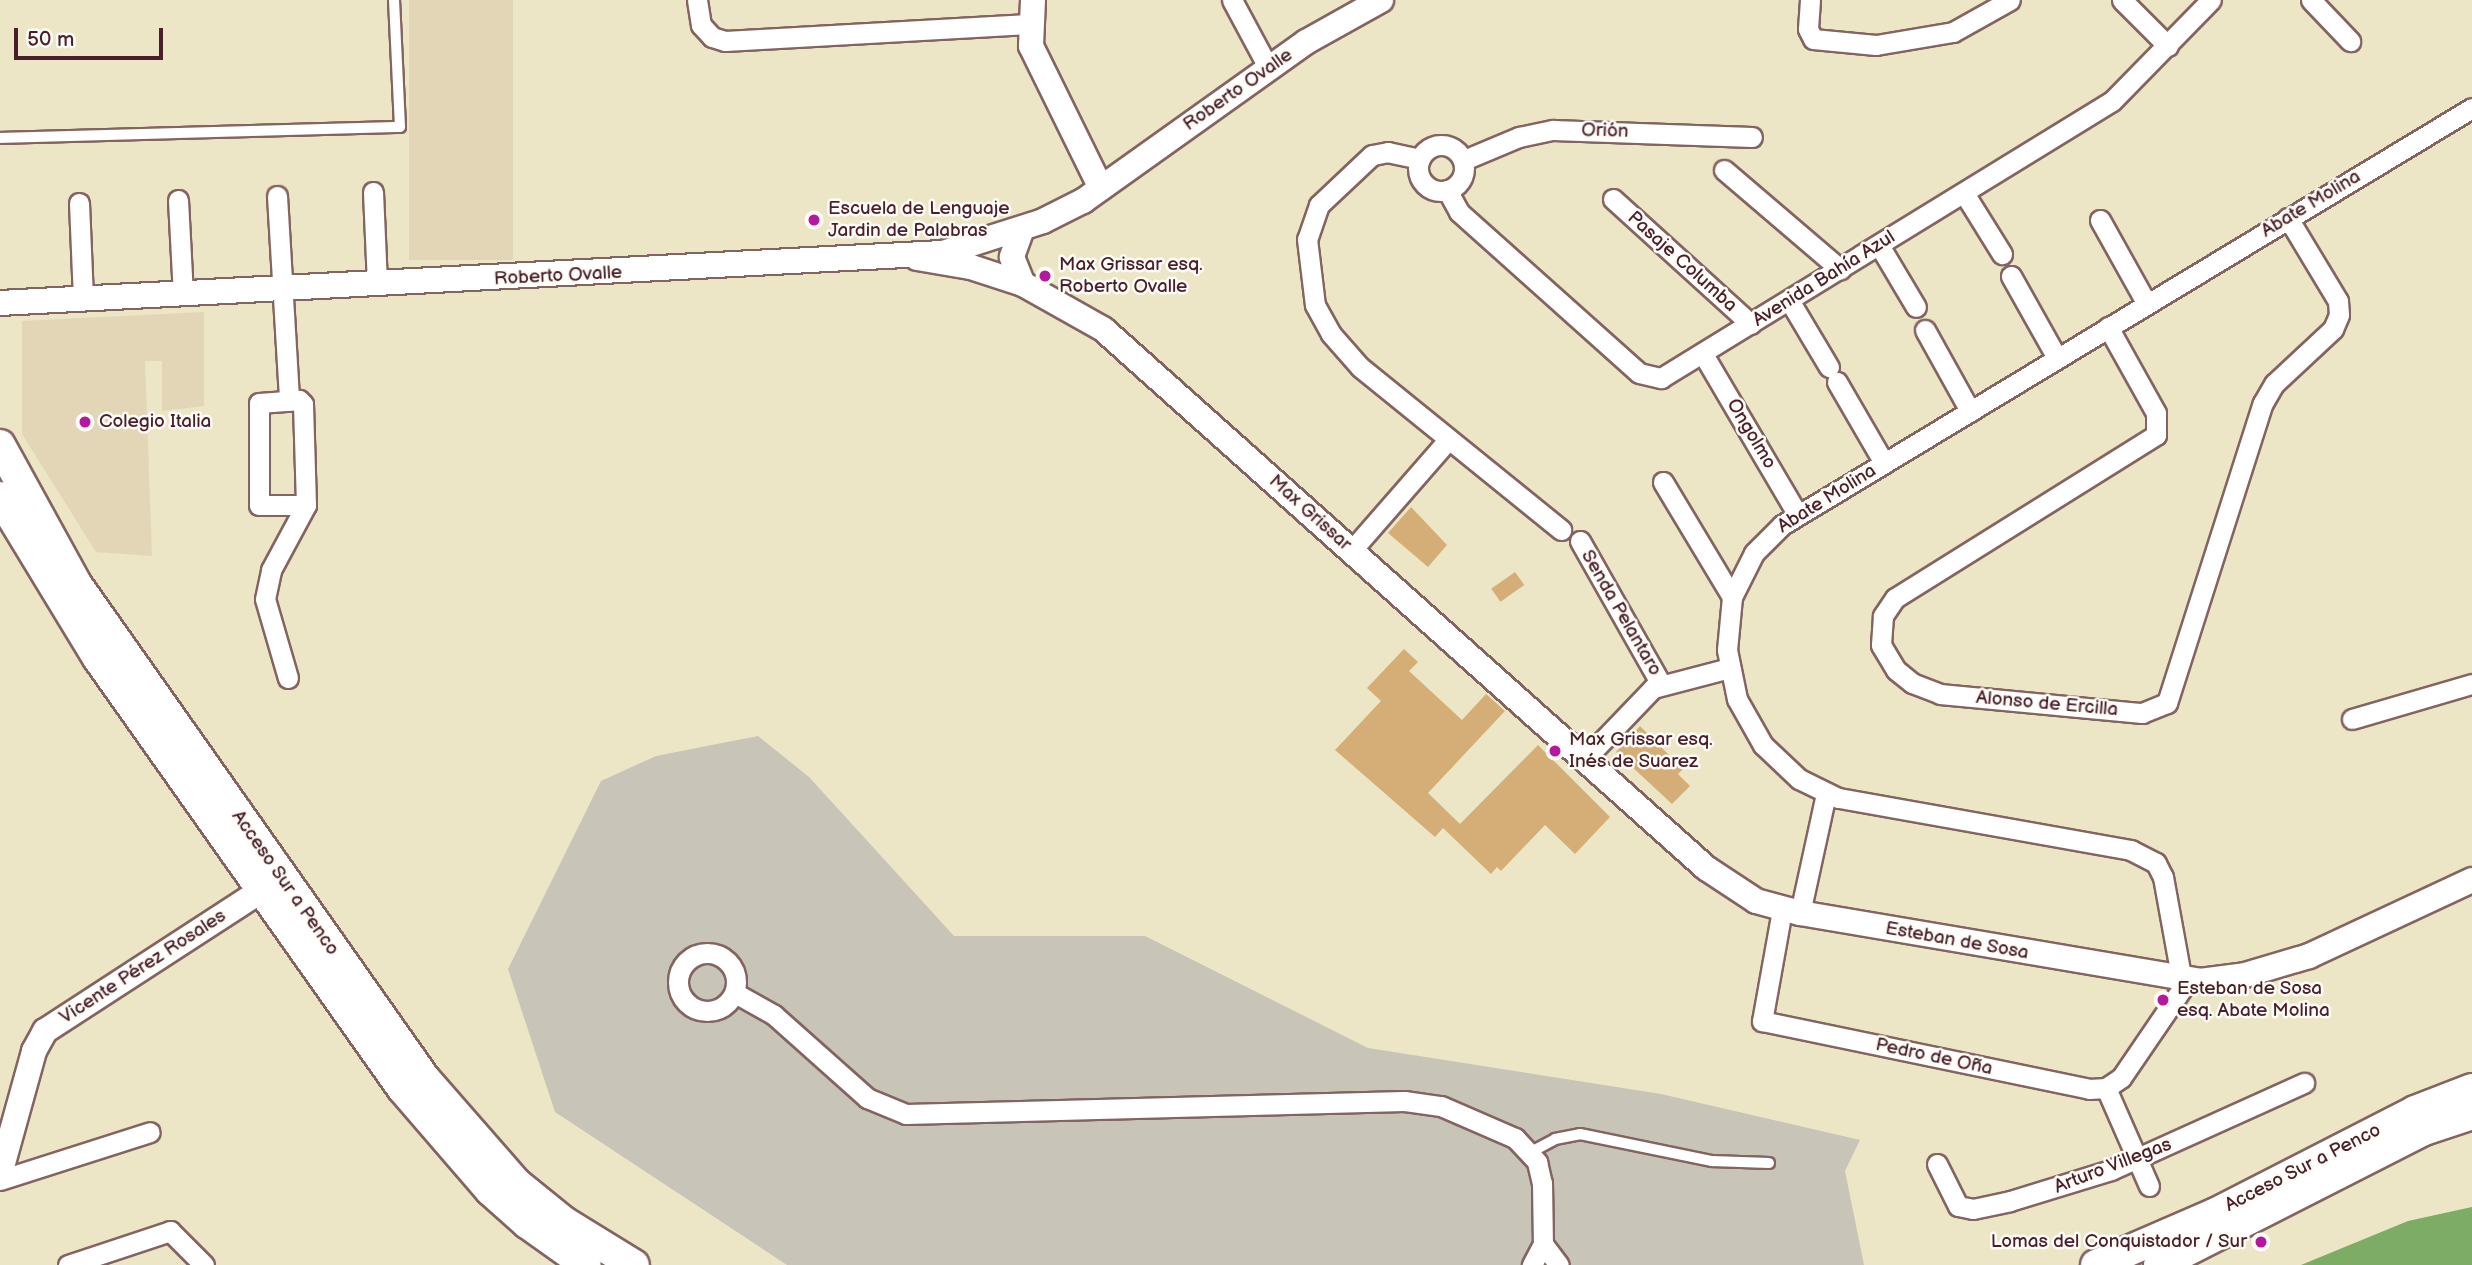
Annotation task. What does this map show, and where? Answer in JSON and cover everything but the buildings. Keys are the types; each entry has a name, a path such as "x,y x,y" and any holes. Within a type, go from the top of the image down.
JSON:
{"main road":[{"name":"Acceso Sur a Penco","path":"0,445 77,585 425,1079 517,1184 564,1222 634,1265"},
{"name":"Acceso Sur a Penco","path":"0,497 98,658 402,1088 456,1153 527,1223 586,1265"},
{"name":"Acceso Sur a Penco","path":"2096,1265 2214,1214 2415,1111 2472,1089"},
{"name":"Acceso Sur a Penco","path":"2159,1265 2424,1130 2472,1114"}],"street":[{"path":"697,0 701,25 712,37 725,41 1031,12 1034,55 1101,188"},
{"path":"1232,0 1268,67"},
{"name":"Roberto Ovalle","path":"0,303 917,258 970,247 1022,229 1101,188 1268,67 1381,0"},
{"path":"1810,0 1808,29 1813,39 1876,45 1953,32 2010,0"},
{"path":"2122,0 2168,46"},
{"name":"Avenida Bahía Azul","path":"1420,159 1422,181 1431,188 1447,190 1459,212 1639,373 1661,378 2112,101 2211,0"},
{"path":"2311,0 2350,41"},
{"name":"Abate Molina","path":"2183,980 2163,877 2156,863 2141,853 1826,794 1792,774 1763,745 1744,714 1729,668 1727,632 1732,597 1754,553 1798,515 2472,108"},
{"name":"Orión","path":"1464,160 1519,137 1553,130 1752,136"},
{"path":"1447,190 1462,179 1464,160 1458,151 1443,144 1431,146 1420,159 1388,152 1364,160 1319,205 1309,227 1307,250 1312,294 1331,334 1360,367 1561,530"},
{"path":"1724,170 1840,269"},
{"path":"373,192 377,285"},
{"path":"1964,193 2003,254"},
{"path":"276,196 289,401"},
{"name":"Pasaje Columba","path":"1614,199 1751,324"},
{"path":"178,200 183,294"},
{"path":"79,203 83,299"},
{"name":"Alonso de Ercilla","path":"2108,327 2156,413 2156,435 1895,598 1883,616 1881,645 1896,670 1912,683 1940,694 2142,713 2167,703 2263,403 2274,384 2333,329 2339,315 2338,301 2288,218"},
{"path":"2100,220 2147,304"},
{"path":"1022,229 1012,257 1023,284"},
{"path":"1879,245 1916,307"},
{"name":"Max Grissar","path":"917,258 971,267 1023,284 1082,315 1124,345 1585,759"},
{"path":"2011,276 2057,358"},
{"path":"1789,300 1884,463"},
{"path":"1924,330 1970,411"},
{"name":"Ongolmo","path":"1703,354 1798,515"},
{"path":"288,678 267,617 266,590 271,570 306,505 303,404 289,401 256,407 258,502 265,508 306,505"},
{"path":"1352,550 1448,440"},
{"path":"1663,482 1732,597"},
{"name":"Senda Pelantaro","path":"1580,541 1661,684"},
{"path":"1585,759 1640,699 1661,684 1729,668"},
{"path":"2352,719 2472,684"},
{"name":"Esteban de Sosa","path":"1585,759 1717,878 1743,895 1791,911 2183,980 2216,980 2273,968 2373,929 2472,880"},
{"path":"1791,911 1826,794"},
{"name":"Vicente Pérez Rosales","path":"0,1174 6,1128 34,1051 45,1031 261,890"},
{"name":"Pedro de Oña","path":"1791,911 1762,1021 2089,1089 2106,1088"},
{"path":"2150,1186 2106,1088 2121,1078 2176,1002 2183,980"},
{"path":"734,993 774,1014 867,1098 906,1114 1415,1101 1480,1122 1515,1138 1531,1152 1542,1183 1543,1244 1532,1265"},
{"name":"Arturo Villegas","path":"1937,1164 1953,1202 1968,1209 2039,1194 2138,1159 2304,1083"},
{"path":"0,1180 150,1132"},
{"path":"68,1265 170,1231 204,1265"},
{"path":"1543,1244 1559,1265"}],"lane":[{"path":"0,138 400,127 394,0"},
{"path":"1531,1152 1555,1139 1580,1135 1703,1160 1769,1163"}],"shaded area":[{"path":"409,0 513,0 513,260 409,260"},
{"name":"Colegio Italia","path":"204,312 204,406 162,411 162,361 145,361 152,556 96,552 22,434 22,321"},
{"path":"758,736 809,777 954,936 1145,936 1368,1048 1661,1094 1860,1140 1845,1171 1864,1265 787,1265 555,1112 508,969 601,781 656,756"}],"green space":[{"path":"2472,1207 2472,1265 2301,1265 2408,1221"}],"place":[{"name":"Escuela de Lenguaje Jardin de Palabras","path":"814,220"},
{"name":"Max Grissar esq. Roberto Ovalle","path":"1045,276"},
{"name":"Colegio Italia","path":"85,422"},
{"name":"Max Grissar esq. Inés de Suarez","path":"1555,751"},
{"name":"Esteban de Sosa esq. Abate Molina","path":"2163,1000"},
{"name":"Lomas del Conquistador / Sur","path":"2261,1242"}]}
